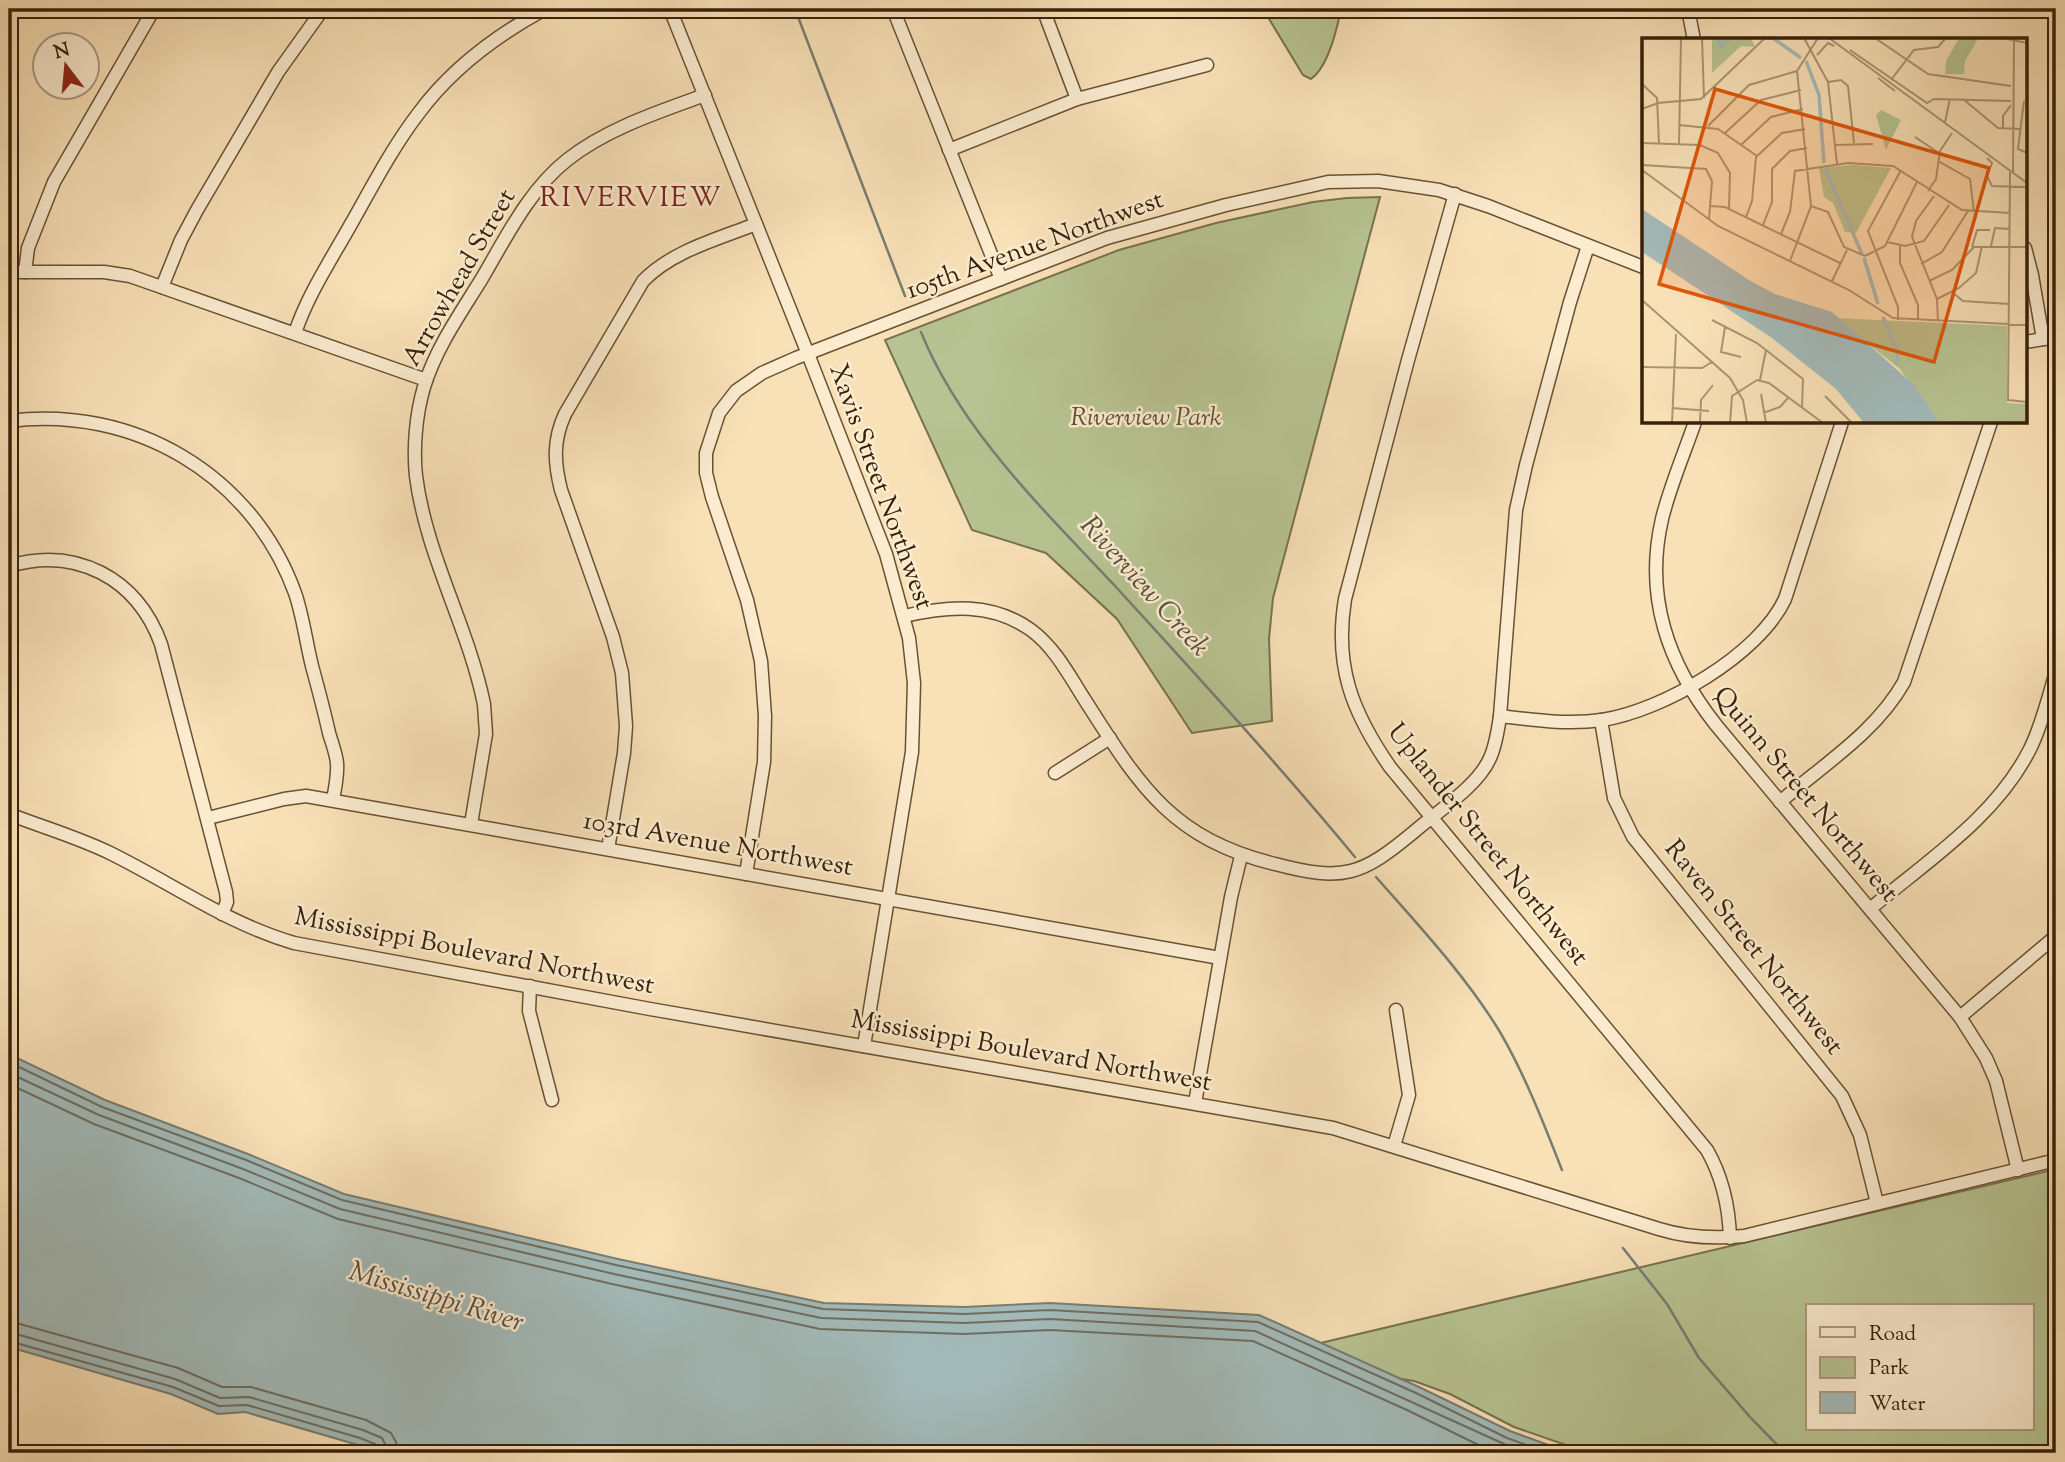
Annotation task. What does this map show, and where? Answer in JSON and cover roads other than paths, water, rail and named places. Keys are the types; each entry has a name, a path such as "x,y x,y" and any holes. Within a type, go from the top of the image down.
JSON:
{"street":[{"path":"25,272 28,248 54,182 154,9"},
{"path":"162,287 197,211 278,72 323,9"},
{"path":"295,334 314,288 419,113 448,80 482,49 545,9"},
{"name":"Xavis Street Northwest","path":"670,9 886,554 904,616 913,670 914,718 909,774 864,1046"},
{"path":"893,9 1001,279"},
{"path":"1043,9 1077,99"},
{"path":"1688,9 1694,38"},
{"path":"949,150 1077,99 1201,66"},
{"name":"Arrowhead Street","path":"471,824 485,734 485,713 479,682 420,500 416,474 416,438 426,380 448,335 519,214 556,169 576,153 610,133 705,95"},
{"name":"105th Avenue Northwest","path":"746,874 764,762 765,716 761,661 747,600 712,497 706,473 706,453 719,413 736,391 762,373 1118,235 1313,184 1378,181 1455,194 1642,267"},
{"name":"Uplander Street Northwest","path":"1455,194 1345,599 1341,627 1346,682 1361,719 1390,766 1707,1150 1724,1188 1730,1238"},
{"path":"608,849 624,753 624,687 613,638 561,490 556,466 556,438 570,404 643,281 659,266 676,257 756,224"},
{"path":"904,616 968,607 1000,614 1030,629 1055,653 1131,771 1161,805 1203,836 1241,856 1318,874 1347,873 1375,863 1467,787 1484,768 1493,749 1500,716 1516,510 1567,314 1588,246"},
{"path":"2026,252 2050,338 2026,342"},
{"path":"9,272 104,272 130,276 426,380"},
{"path":"9,421 34,418 79,420 109,425 147,438 201,467 251,514 272,546 295,594 337,761 333,800"},
{"name":"Quinn Street Northwest","path":"1694,424 1667,502 1656,562 1658,597 1673,656 1688,687 1716,725 1960,1017 1986,1058 1996,1081 2018,1170"},
{"path":"1500,716 1566,722 1601,720 1643,709 1688,687 1758,639 1779,612 1791,582 1841,424"},
{"path":"1780,802 1870,726 1885,711 1904,682 1914,660 1990,424"},
{"path":"9,566 50,559 81,565 108,577 137,601 152,621 161,644 226,892 227,902 222,915"},
{"path":"1870,909 1968,828 1998,798 2031,747 2056,672"},
{"name":"Raven Street Northwest","path":"1601,720 1614,798 1633,836 1842,1096 1860,1135 1877,1203"},
{"path":"1055,773 1110,738"},
{"name":"103rd Avenue Northwest","path":"208,818 295,797 333,800 1220,958"},
{"name":"Mississippi Boulevard Northwest","path":"9,814 108,852 222,915 294,943 1344,1131 1672,1233 1707,1239 1730,1238 2056,1160"},
{"path":"1195,1103 1241,856"},
{"path":"1960,1017 2055,938"},
{"path":"530,986 529,1011 551,1100"},
{"path":"1394,1146 1409,1095 1396,1010"}],"water":[{"name":"Mississippi River","path":"9,1057 19,1059 105,1100 344,1194 618,1259 824,1303 964,1307 1050,1303 1259,1315 1510,1431 1570,1453 379,1453 245,1412 218,1414 171,1394 9,1347"}],"waterway":[{"name":"Riverview Creek","path":"795,9 905,296"},
{"name":"Riverview Creek","path":"921,332 958,403 1006,468 1237,720 1355,857"},
{"name":"Riverview Creek","path":"1376,877 1457,971 1487,1011 1526,1082 1562,1170"},
{"name":"Riverview Creek","path":"1623,1248 1667,1304 1699,1358 1785,1453"}],"district":[{"name":"RIVERVIEW","path":"631,199"}],"park label":[{"name":"Riverview Park","path":"1146,418"}]}
